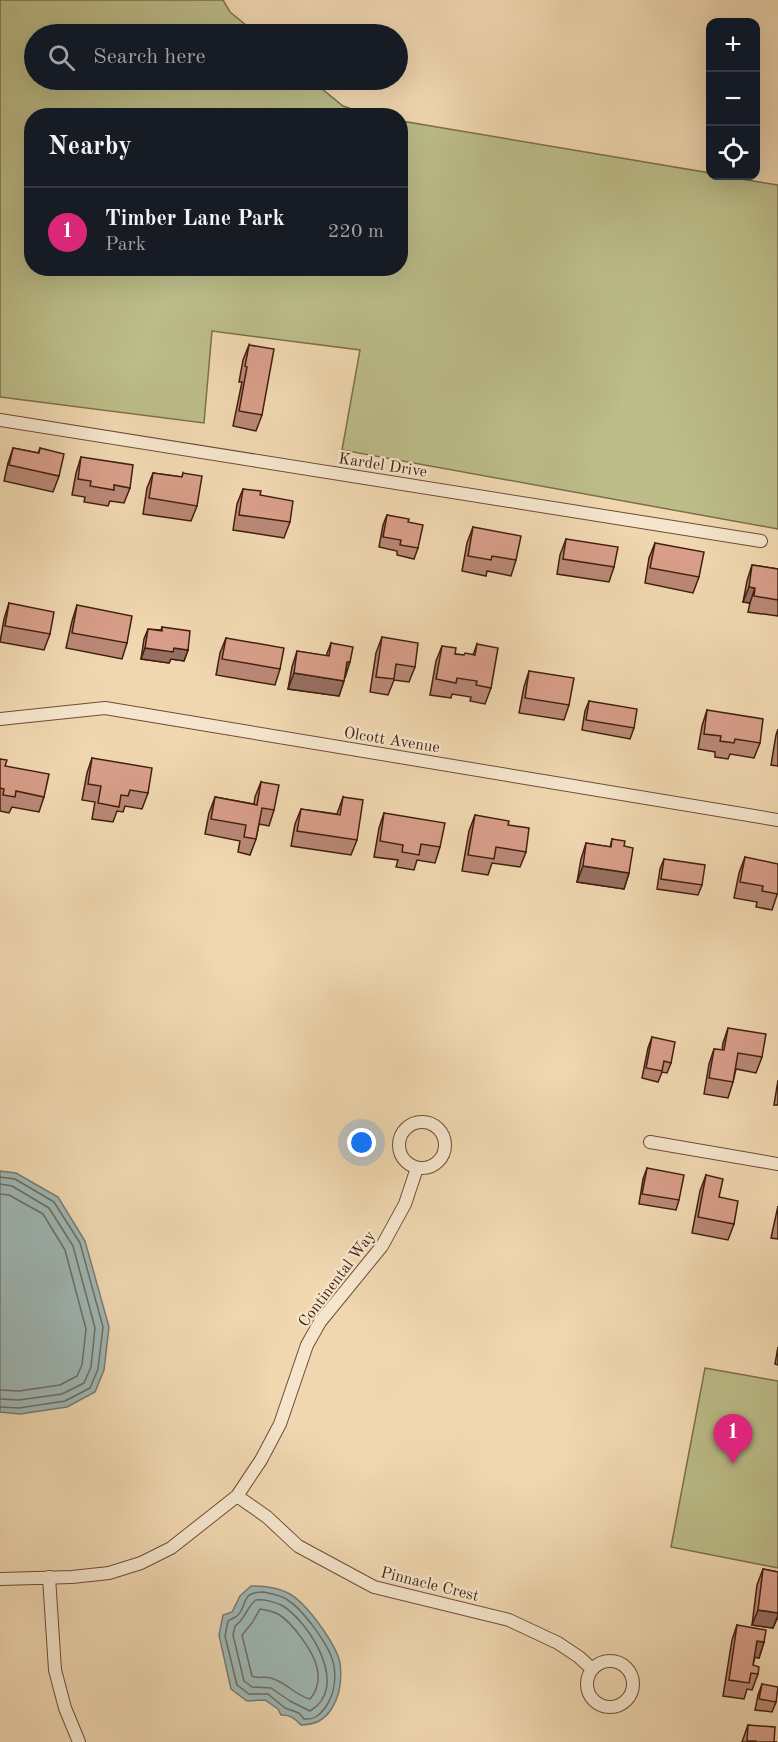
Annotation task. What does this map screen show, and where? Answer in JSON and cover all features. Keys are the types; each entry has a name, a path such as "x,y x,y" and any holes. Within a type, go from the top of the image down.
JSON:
{"street":[{"name":"Kardel Drive","path":"0,420 760,541"},
{"name":"Olcott Avenue","path":"0,719 105,708 778,820"},
{"path":"650,1142 778,1164"},
{"name":"Continental Way","path":"0,1579 109,1573 141,1563 171,1548 237,1496 261,1460 280,1424 307,1345 320,1322 382,1246 405,1204 417,1168"},
{"name":"Pinnacle Crest","path":"237,1496 267,1516 298,1546 374,1587 509,1620 558,1643 592,1669"},
{"path":"50,1578 55,1670 65,1708 79,1742"}],"green space":[{"path":"0,0 223,0 230,12 245,24 24,24 24,90 323,90 343,106 349,108 24,108 24,276 408,276 408,122 706,172 706,180 747,180 778,185 778,529 342,450 360,350 212,331 204,423 0,397"},
{"path":"705,1368 778,1381 778,1568 671,1547"}],"water":[{"path":"0,1171 16,1173 58,1197 85,1241 109,1327 104,1370 95,1392 67,1407 20,1414 0,1412"},
{"path":"251,1586 279,1589 295,1598 311,1614 333,1645 340,1663 340,1687 332,1708 319,1721 301,1725 292,1717 281,1715 278,1709 265,1700 247,1701 231,1689 219,1635 223,1615 232,1612 240,1596"}],"building":[{"path":"249,345 274,349 262,415 239,411"},
{"path":"13,448 39,453 40,448 64,454 59,476 9,465"},
{"path":"81,457 133,465 130,488 114,485 114,490 90,486 91,481 78,479"},
{"path":"153,473 182,477 183,473 202,476 197,506 149,498"},
{"path":"243,489 261,491 260,495 293,501 290,522 239,515"},
{"path":"387,515 409,519 408,522 423,525 418,548 400,545 401,540 383,537"},
{"path":"473,527 521,536 516,560 492,556 491,560 468,556"},
{"path":"566,539 618,547 614,567 563,559"},
{"path":"655,543 704,552 699,577 650,568"},
{"path":"752,565 778,569 778,600 754,596 755,588 749,587"},
{"path":"9,603 54,612 50,634 5,626"},
{"path":"77,605 132,616 127,643 72,633"},
{"path":"162,627 190,631 188,650 174,648 173,652 145,648 148,629 162,631"},
{"path":"382,637 418,643 415,667 396,664 394,679 376,677"},
{"path":"226,638 284,648 280,669 222,659"},
{"path":"331,643 353,647 350,662 347,662 344,681 294,673 297,651 329,656"},
{"path":"477,644 498,648 491,688 476,685 477,681 457,678 456,683 436,679 442,646 456,648 455,654 475,655"},
{"path":"529,671 574,678 569,705 525,698"},
{"path":"589,701 637,709 634,728 586,720"},
{"path":"707,710 763,719 760,743 735,739 734,743 720,741 721,736 704,734"},
{"path":"92,758 152,768 148,793 130,790 128,796 121,795 119,807 98,803 101,786 88,784"},
{"path":"0,759 7,760 5,766 49,774 44,797 16,791 15,797 3,795 4,789 0,788"},
{"path":"261,782 279,785 274,810 262,808 256,839 244,837 246,825 211,819 215,797 257,805"},
{"path":"343,797 363,800 357,840 297,831 301,809 340,815"},
{"path":"384,813 445,823 440,847 421,844 419,855 402,852 403,845 380,841"},
{"path":"475,815 509,821 508,825 529,828 526,852 496,847 494,859 468,855"},
{"path":"612,839 625,841 624,846 633,848 629,873 583,866 586,843 611,847"},
{"path":"745,857 778,864 778,894 762,891 763,886 740,882"},
{"path":"664,859 705,865 702,885 661,879"},
{"path":"728,1028 766,1034 762,1057 738,1053 733,1082 709,1078 714,1049 724,1050"},
{"path":"652,1037 675,1042 671,1063 664,1061 662,1071 646,1068"},
{"path":"647,1168 684,1175 679,1200 642,1194"},
{"path":"706,1175 723,1179 719,1197 738,1201 734,1224 698,1217"},
{"path":"763,1569 778,1572 778,1613 758,1610"},
{"path":"737,1625 766,1630 764,1642 757,1641 753,1665 759,1667 758,1674 751,1673 749,1683 729,1680"},
{"path":"762,1684 778,1687 776,1702 759,1699"},
{"path":"748,1725 775,1727 774,1742 747,1741"}],"place":[{"name":"Timber Lane Park","path":"733,1464"}]}
